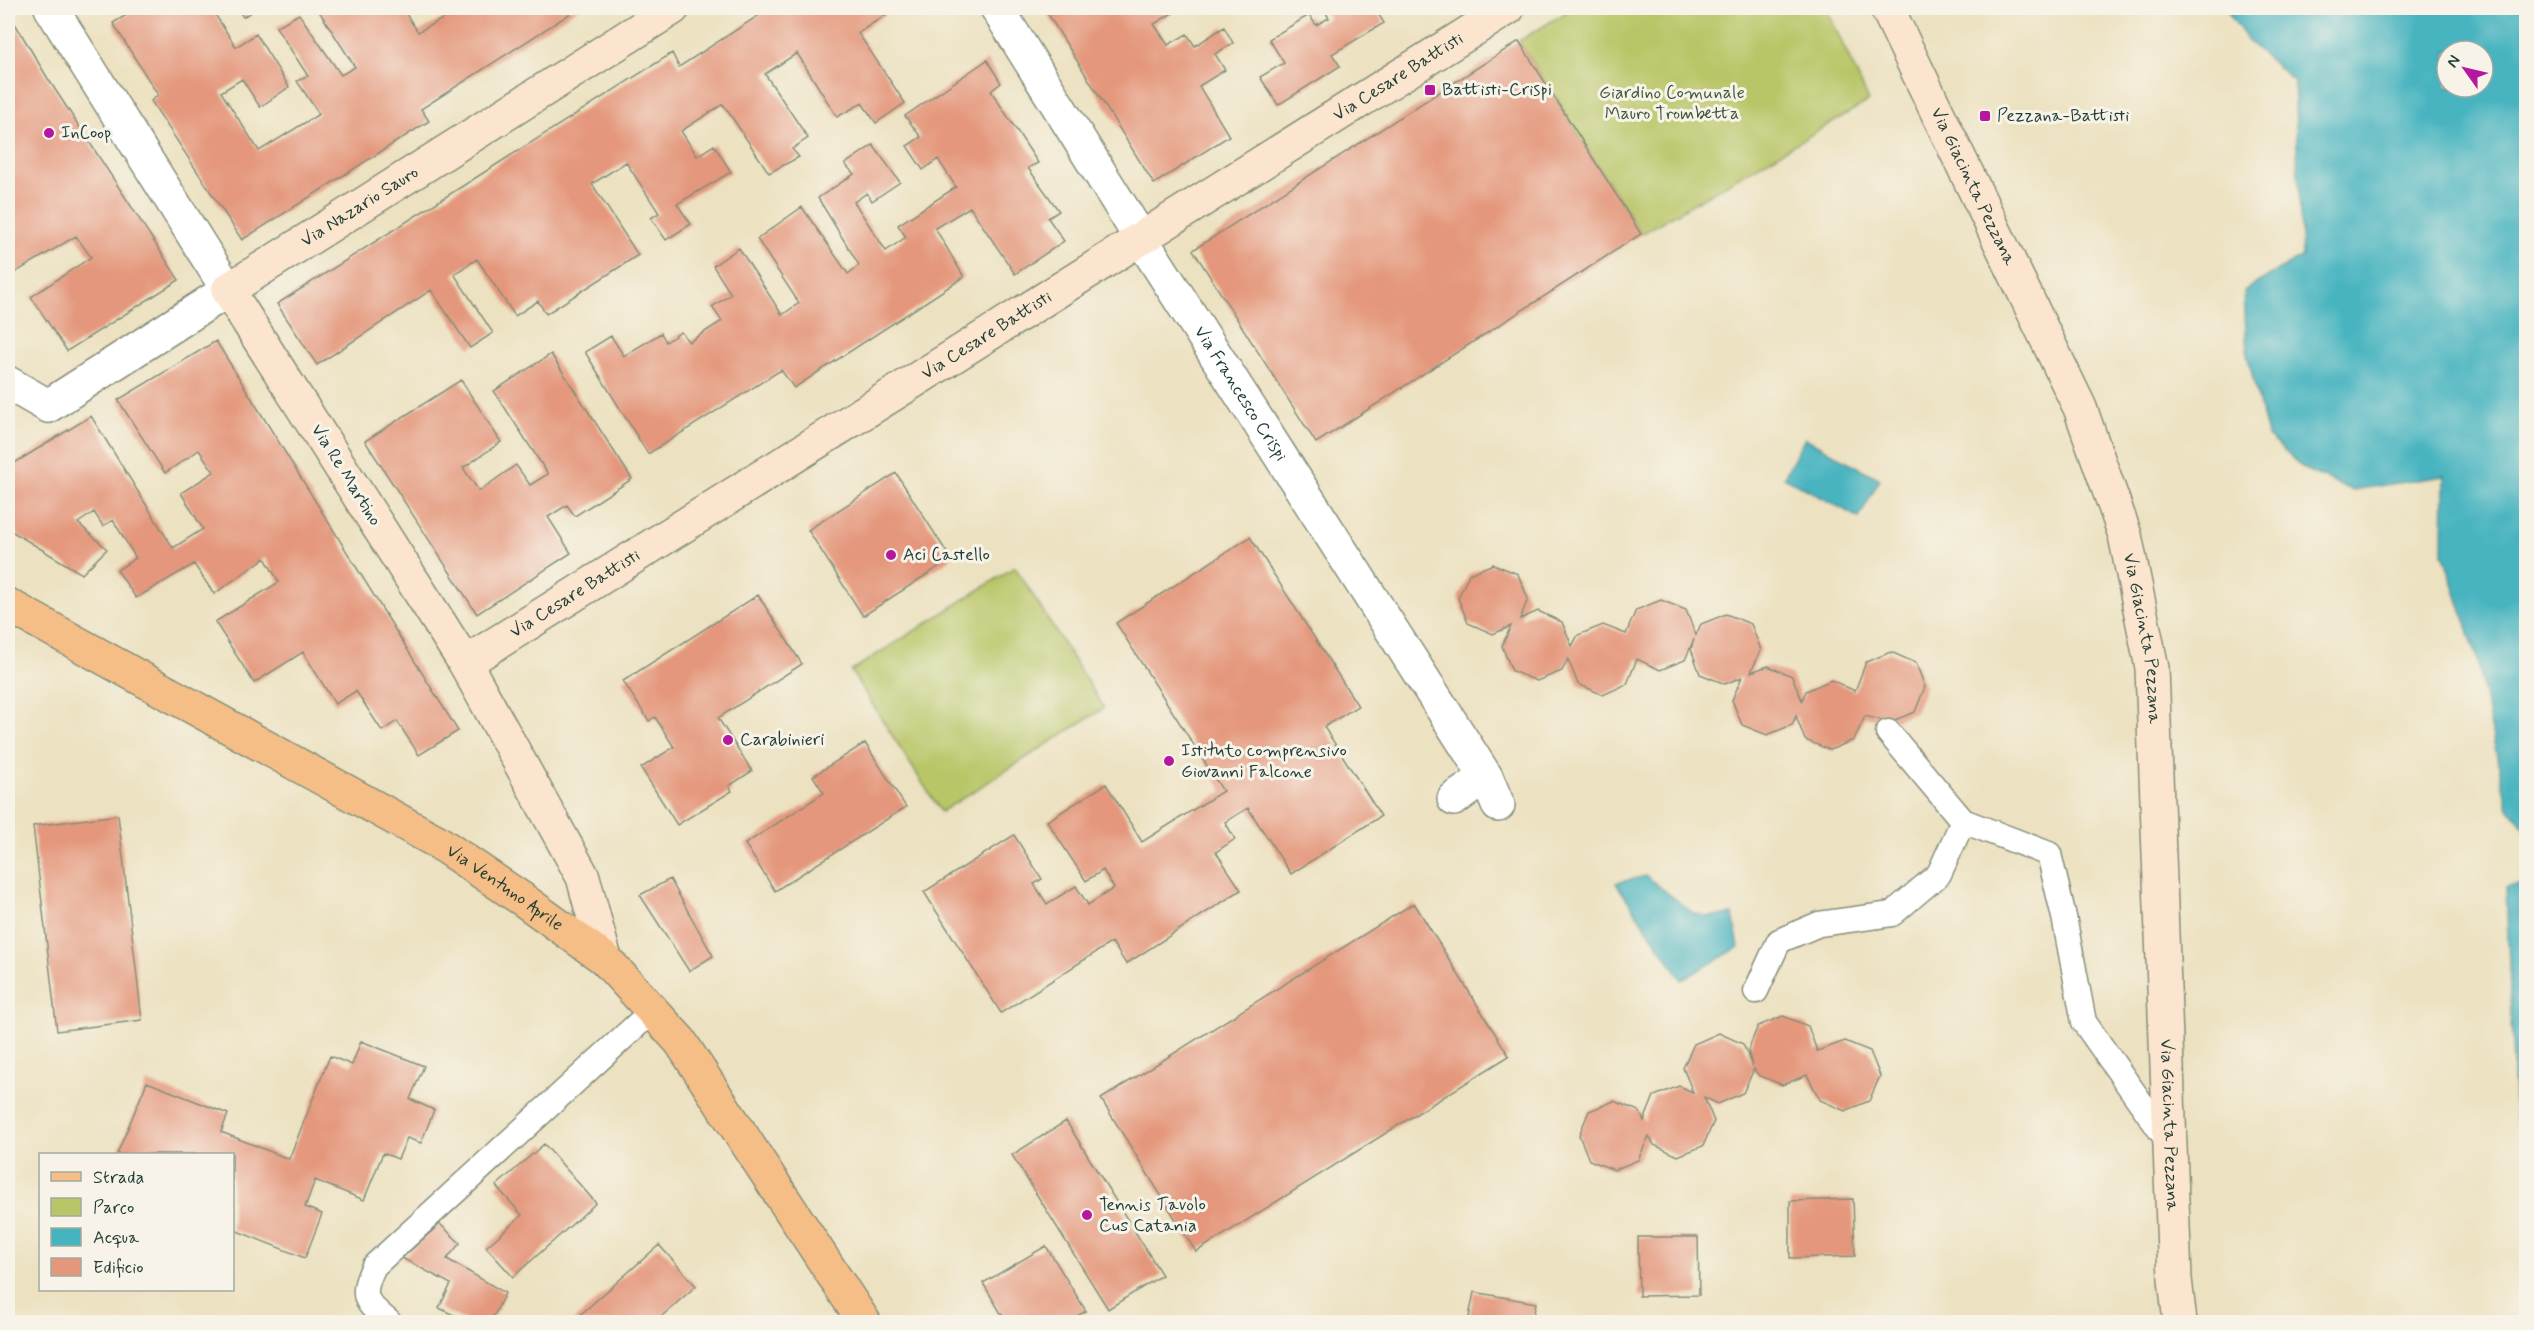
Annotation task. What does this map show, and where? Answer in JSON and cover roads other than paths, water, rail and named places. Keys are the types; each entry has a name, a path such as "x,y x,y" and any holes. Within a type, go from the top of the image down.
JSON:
{"main road":[{"name":"Via Nazario Sauro","path":"228,290 673,8"},
{"name":"Via Cesare Battisti","path":"465,663 1508,8"},
{"name":"Via Giacinta Pezzana","path":"1887,8 2080,408 2125,536 2152,668 2175,1279 2180,1323"},
{"name":"Via Re Martino","path":"228,290 465,663 583,877 605,959"},
{"name":"Via Ventuno Aprile","path":"8,605 436,842 522,899 605,959 680,1041 864,1323"}],"street":[{"name":"Via Re Martino","path":"51,8 228,290"},
{"name":"Via Francesco Crispi","path":"997,8 1492,791 1454,799"},
{"name":"Via Nazario Sauro","path":"8,383 48,406 228,290"}],"lane":[{"path":"1888,732 1963,820 2049,854 2084,1022 2170,1144"},
{"path":"1756,991 1779,941 1819,924 1892,914 1940,874 1963,820"},
{"path":"389,1323 369,1305 364,1285 374,1266 652,1011"}],"water":[{"path":"2225,8 2526,8 2526,831 2507,805 2475,651 2443,553 2444,476 2352,490 2304,469 2267,435 2247,354 2244,291 2302,256 2294,81 2249,42"},
{"path":"1805,438 1880,479 1859,518 1784,477"},
{"path":"1646,876 1693,913 1707,917 1733,914 1739,947 1682,980 1616,883"},
{"path":"2526,884 2526,1124 2515,1120 2506,887"}],"place":[{"name":"Battisti-Crispi","path":"1430,90"},
{"name":"Pezzana-Battisti","path":"1985,116"},
{"name":"InCoop","path":"49,133"},
{"name":"Aci Castello","path":"891,555"},
{"name":"Carabinieri","path":"728,740"},
{"name":"Istituto comprensivo Giovanni Falcone","path":"1169,761"},
{"name":"Tennis Tavolo Cus Catania","path":"1087,1215"}],"park label":[{"name":"Giardino Comunale Mauro Trombetta","path":"1672,103"}]}
